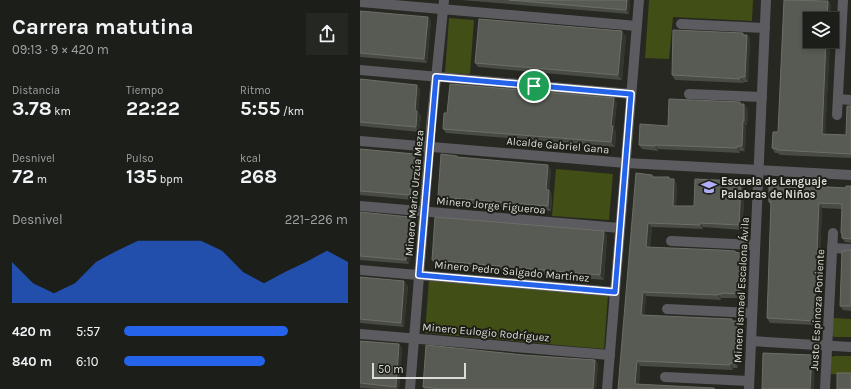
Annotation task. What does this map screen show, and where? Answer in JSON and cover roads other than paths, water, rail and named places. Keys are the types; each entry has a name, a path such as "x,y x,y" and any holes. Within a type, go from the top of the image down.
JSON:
{"street":[{"path":"607,389 639,0"},
{"name":"Minero Ismael Escalona Ávila","path":"749,385 766,0"},
{"path":"837,115 843,0"},
{"path":"360,2 444,5 637,26"},
{"name":"Minero Mario Urzúa Meza","path":"410,389 429,146 444,5"},
{"path":"681,24 765,28"},
{"path":"360,70 631,94"},
{"path":"688,94 762,97"},
{"path":"838,99 851,100"},
{"name":"Alcalde Gabriel Gana","path":"360,141 626,163 851,175"},
{"name":"Minero Jorge Figueroa","path":"360,206 620,228"},
{"name":"Justo Espinoza Poniente","path":"825,389 833,233"},
{"path":"671,241 755,245"},
{"path":"832,248 851,249"},
{"name":"Minero Pedro Salgado Martínez","path":"360,270 615,292"},
{"path":"667,309 752,313"},
{"name":"Minero Eulogio Rodríguez","path":"360,334 610,355"},
{"path":"751,341 851,346"},
{"path":"665,377 749,385"}],"place":[{"name":"Escuela de Lenguaje Palabras de Niños","path":"709,187"}]}
